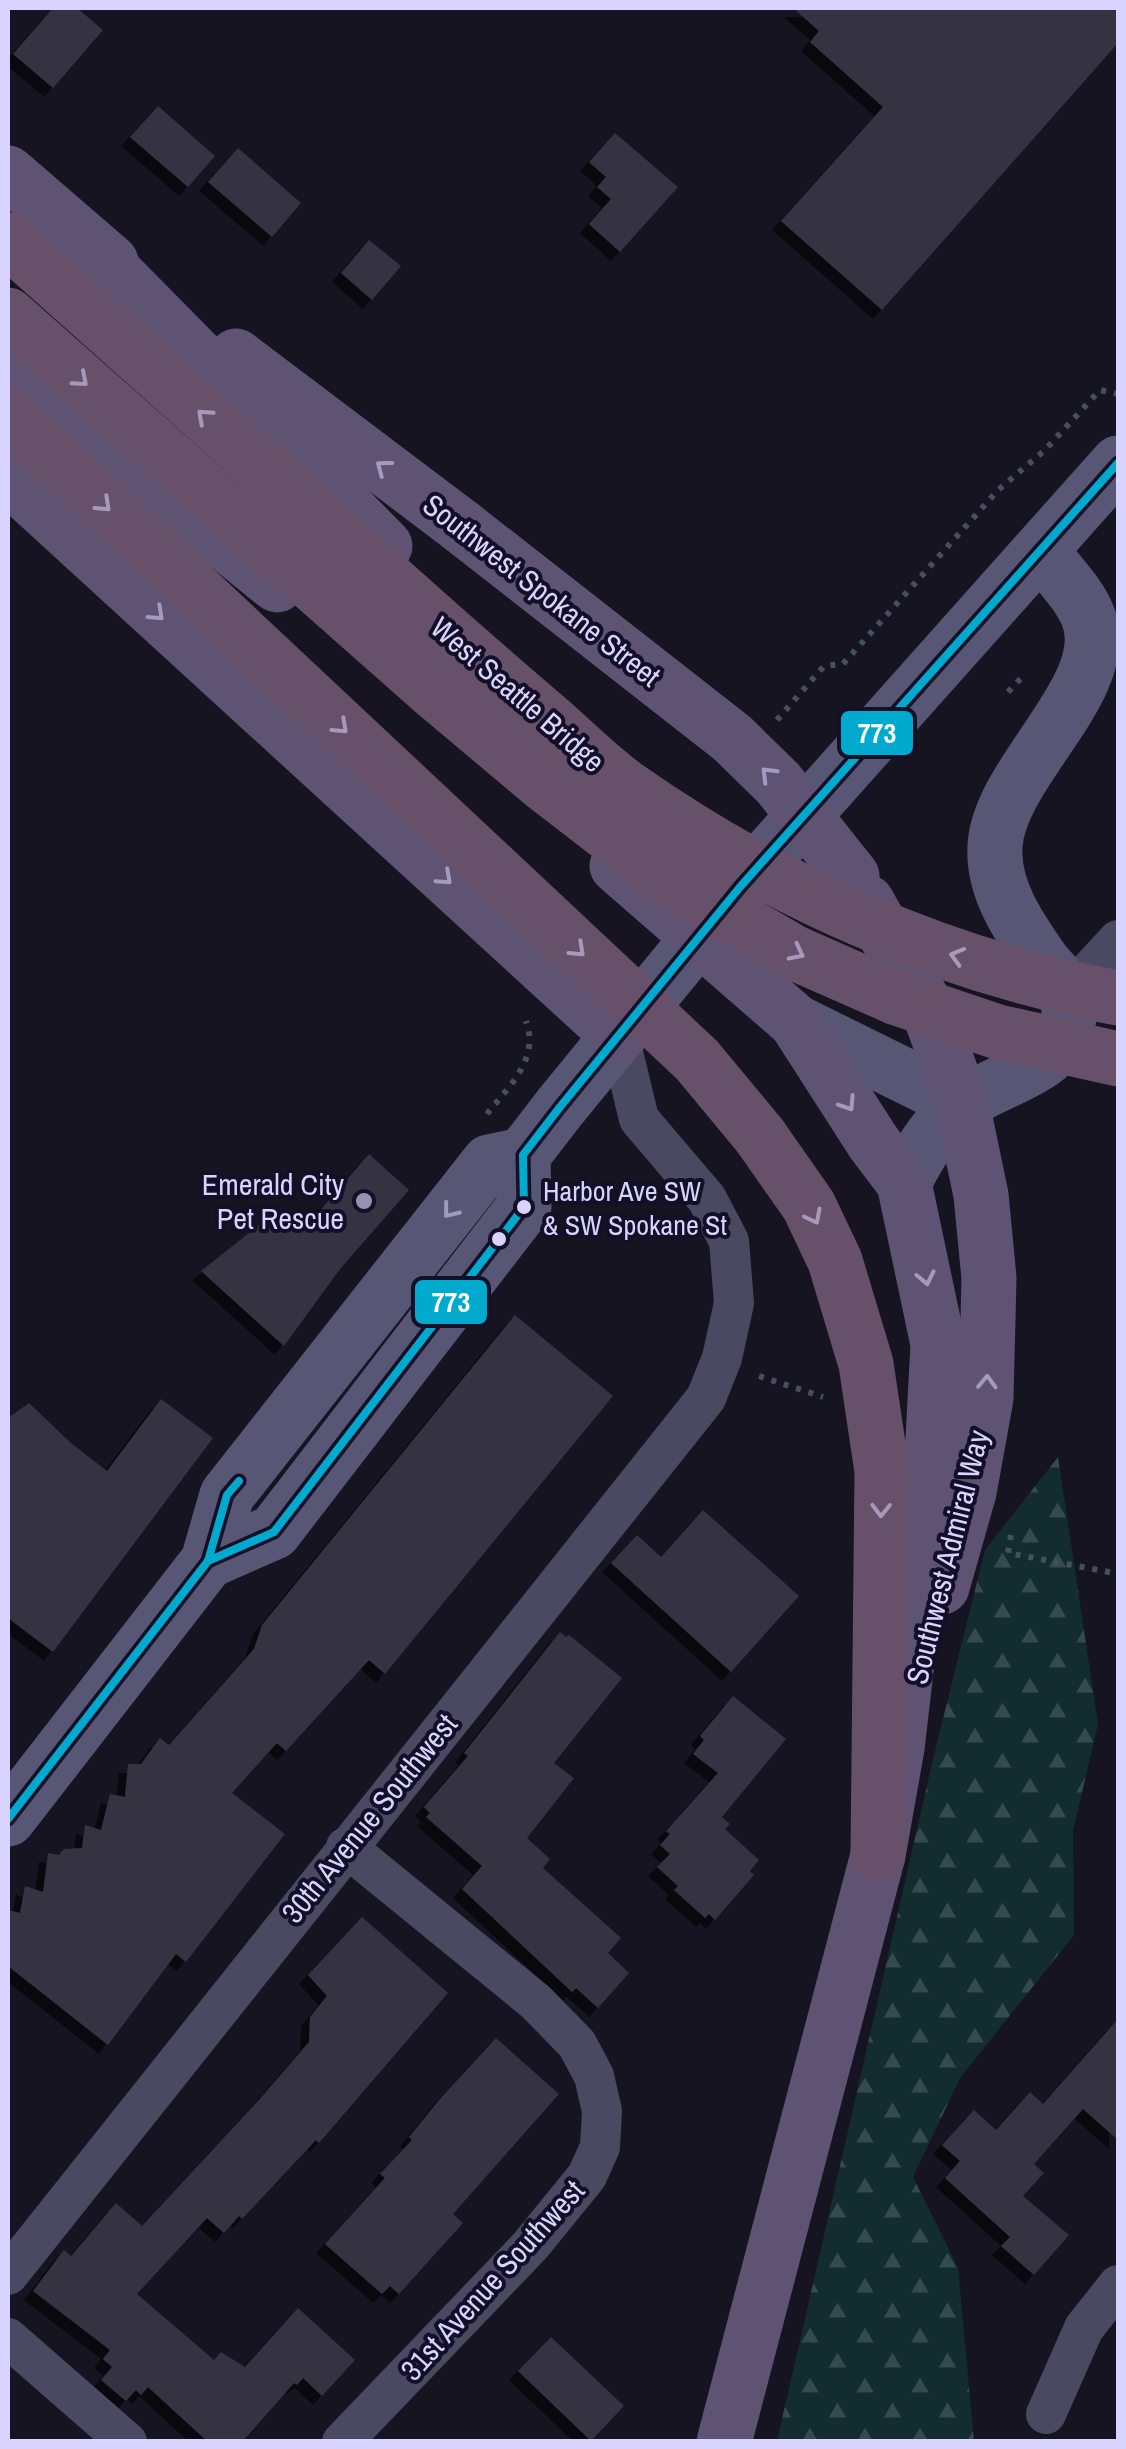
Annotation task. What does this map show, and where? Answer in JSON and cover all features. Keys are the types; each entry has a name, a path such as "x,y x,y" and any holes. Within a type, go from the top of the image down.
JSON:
{"highway":[{"name":"West Seattle Bridge","path":"8,240 623,784 716,846 800,892 925,946 1093,996"},
{"name":"West Seattle Bridge","path":"8,315 432,690 545,786 662,876 795,954 897,998 998,1032 1118,1059"},
{"path":"8,414 697,1060 760,1136 809,1206 835,1261 866,1364 882,1471 878,1855"}],"main road":[{"name":"Southwest Spokane Street","path":"8,173 82,240 461,526 732,738 778,783 852,876 929,1010 962,1104"},
{"path":"82,240 633,795 740,886"},
{"path":"8,367 396,682 796,1022 962,1104"},
{"path":"8,1820 208,1561 228,1495 489,1162 523,1155 740,886 1118,463"},
{"path":"8,477 620,1036"},
{"path":"904,1183 924,1147 962,1104 1041,1063 1093,996 1026,938 998,883 995,844 1006,804 1079,688 1090,662 1089,618 1041,551"},
{"name":"Southwest Admiral Way","path":"724,2442 878,1855 897,1748 933,1439 938,1344 904,1183 796,1022"},
{"name":"Southwest Admiral Way","path":"897,1748 969,1492 986,1398 990,1278 981,1195 962,1104"}],"street":[{"path":"1093,996 1118,940"},
{"path":"620,1036 639,1119 707,1199 729,1241 735,1365"},
{"path":"1041,1063 1118,1076"},
{"name":"30th Avenue Southwest","path":"8,2274 346,1846 735,1365"},
{"name":"31st Avenue Southwest","path":"342,2442 530,2246 587,2176 600,2147 602,2111 594,2076 578,2044 536,2002 346,1846"},
{"path":"1046,2414 1084,2328 1118,2285"},
{"path":"8,2338 127,2442"}],"path":[{"path":"774,723 824,666 843,664 998,490 1045,450 1100,390 1118,394"},
{"path":"1008,692 1023,676"},
{"path":"735,1365 832,1399"},
{"path":"1014,1517 1008,1553 1114,1574"}],"green space":[{"path":"1058,1457 1098,1724 1073,1831 1074,1935 960,2078 913,2177 958,2268 974,2441 777,2441 934,1755 985,1550"}],"building":[{"path":"53,8 77,8 103,30 53,88 13,54"},
{"path":"793,8 1118,8 1118,43 882,310 781,221 883,107 810,42 819,31"},
{"path":"158,106 215,156 188,187 130,137"},
{"path":"615,133 678,187 620,252 589,224 611,199 597,187 606,177 589,162"},
{"path":"238,148 301,203 272,237 208,182"},
{"path":"369,240 401,266 372,300 341,273"},
{"path":"369,1154 409,1190 340,1269 284,1346 201,1271 278,1210 301,1232"},
{"path":"515,1315 613,1396 385,1674 369,1660 286,1751 277,1743 232,1793 285,1834 186,1962 176,1954 108,2045 8,1966 8,1910 20,1913 25,1886 43,1892 48,1853 59,1855 64,1849 82,1848 85,1825 101,1830 110,1794 125,1797 128,1764 141,1764 160,1738 169,1745 254,1649 262,1625"},
{"path":"161,1399 213,1438 53,1652 8,1618 8,1418 29,1403 107,1471"},
{"path":"703,1510 799,1596 731,1672 611,1563 637,1535 661,1557"},
{"path":"560,1632 622,1678 554,1763 574,1778 527,1838 550,1859 543,1868 621,1938 608,1953 629,1973 598,2008 576,1988 572,1992 462,1889 482,1866 426,1817 430,1813 424,1807 468,1756 464,1753"},
{"path":"733,1696 786,1739 722,1817 730,1824 725,1829 759,1860 750,1871 754,1875 715,1920 709,1914 705,1918 674,1890 678,1886 657,1867 670,1854 660,1845 670,1834 666,1831 718,1773 693,1754 704,1740 700,1736"},
{"path":"362,1917 448,1993 319,2143 316,2140 242,2219 239,2216 224,2233 207,2218 137,2294 214,2360 221,2352 245,2367 298,2308 355,2360 322,2396 303,2378 297,2385 294,2383 242,2442 208,2442 148,2387 141,2395 136,2390 126,2401 101,2380 112,2367 103,2359 110,2350 33,2291 64,2250 71,2256 116,2203 142,2226 258,2101 309,2042 310,2017 327,1996 308,1975"},
{"path":"1118,2019 1118,2140 1083,2109 1034,2164 1044,2173 1023,2196 1069,2235 1034,2275 1001,2246 1010,2237 945,2178 960,2161 942,2145 974,2110 996,2130 1030,2092 1043,2104"},
{"path":"496,2038 559,2094 453,2214 463,2223 399,2294 390,2286 382,2294 325,2244 385,2178 380,2174 412,2140 409,2137 440,2099"},
{"path":"551,2337 624,2406 591,2441 518,2371"}],"transit line":[{"name":"773","path":"208,1561 274,1532 524,1207 523,1155 560,1107 740,887 1118,463"},
{"name":"773","path":"8,1819 208,1561 227,1495 239,1481"}],"place":[{"name":"Emerald City Pet Rescue","path":"364,1201"},
{"name":"Harbor Ave SW & SW Spokane St","path":"524,1207"}]}
